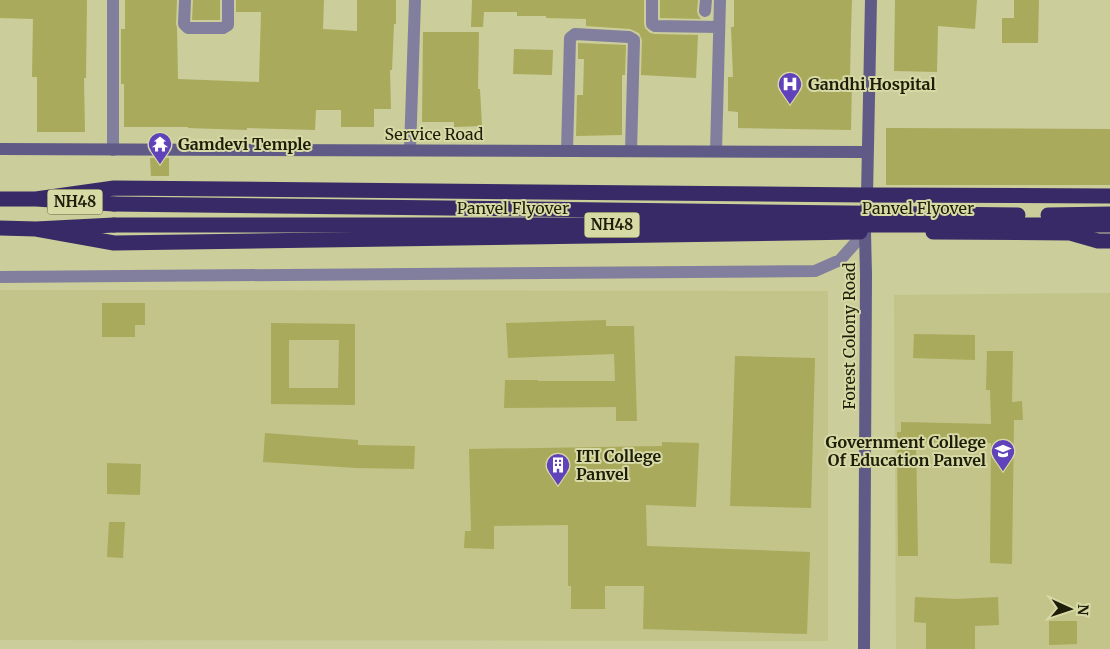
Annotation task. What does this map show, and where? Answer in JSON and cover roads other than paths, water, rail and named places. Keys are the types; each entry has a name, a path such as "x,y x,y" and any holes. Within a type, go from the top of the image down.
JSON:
{"highway":[{"path":"36,199 114,188 1110,196"},
{"name":"NH48","path":"0,198 36,199"},
{"name":"Panvel Flyover","path":"36,199 114,204 1046,215 1110,214"},
{"name":"Panvel Flyover","path":"36,229 114,225 1110,225"},
{"name":"NH48","path":"0,228 36,229"},
{"path":"36,229 114,243 865,232 1070,233 1104,241"}],"street":[{"path":"113,0 113,150"},
{"path":"185,0 184,24 188,28 224,28 228,25 228,0"},
{"path":"410,150 415,0"},
{"path":"652,0 652,24 655,26 719,26"},
{"path":"716,151 720,0"},
{"name":"Forest Colony Road","path":"864,649 865,232 868,195 872,0"},
{"path":"567,151 570,38 574,34 629,37 634,40 631,151"},
{"name":"Service Road","path":"0,149 868,152"},
{"path":"0,277 815,271 840,260 865,232"}],"place":[{"name":"Gandhi Hospital","path":"790,105"},
{"name":"Gamdevi Temple","path":"160,165"},
{"name":"Government College Of Education Panvel","path":"1003,472"},
{"name":"ITI College Panvel","path":"558,486"}]}
